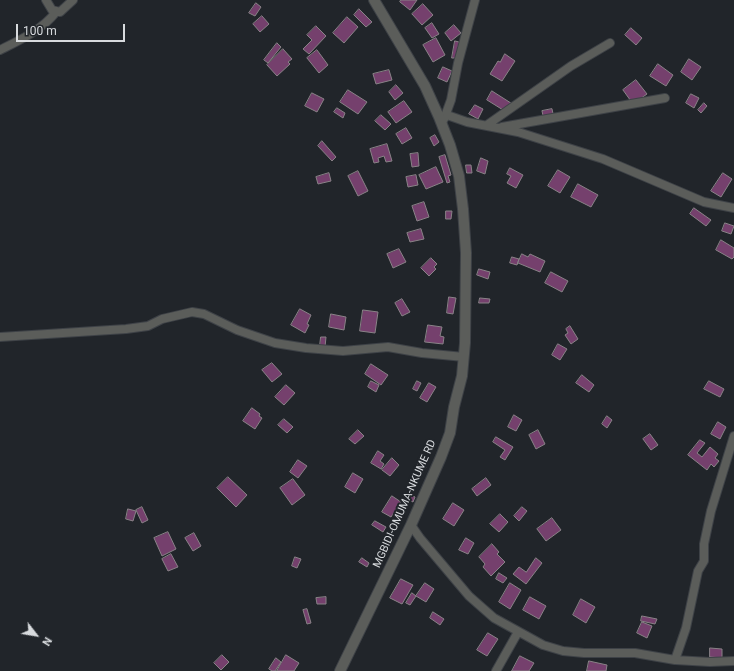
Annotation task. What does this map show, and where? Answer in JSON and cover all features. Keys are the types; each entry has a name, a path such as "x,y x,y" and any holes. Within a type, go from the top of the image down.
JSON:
{"street":[{"path":"46,0 52,10 56,12"},
{"path":"0,50 31,34 56,12 60,12 73,0"},
{"name":"MGBIDI-OMUMA-NKUME RD","path":"340,671 411,525 441,457 450,433 454,407 462,376 464,357 467,296 466,253 464,209 459,176 444,119 374,0"},
{"path":"475,0 458,63 452,100 444,119 487,125 518,132 603,159 704,202 734,208"},
{"path":"487,125 571,66 610,43"},
{"path":"498,128 665,98"},
{"path":"0,337 126,329 148,326 162,319 192,312 204,314 237,330 275,343 343,351 388,347 422,353 464,357"},
{"path":"675,660 686,628 698,571 704,561 704,544 711,512 734,436"},
{"path":"411,525 420,538 469,596 494,618 543,645 563,651 584,653 635,653 675,660 710,662 734,661"},
{"path":"496,671 518,632"}],"building":[{"path":"401,0 417,0 410,10 400,2"},
{"path":"256,3 261,7 255,16 249,13"},
{"path":"423,4 433,15 422,25 412,14"},
{"path":"359,9 372,22 366,27 354,15"},
{"path":"262,16 269,24 260,32 253,24"},
{"path":"347,17 358,27 344,43 333,33"},
{"path":"432,23 439,34 432,38 425,28"},
{"path":"454,25 461,33 451,41 445,33"},
{"path":"316,26 326,36 309,54 303,49 312,40 307,35"},
{"path":"631,28 642,38 636,45 625,35"},
{"path":"436,38 445,55 433,62 423,45"},
{"path":"455,41 459,42 456,58 452,58"},
{"path":"277,43 281,47 268,63 264,60"},
{"path":"283,49 292,59 288,62 290,64 277,76 267,65"},
{"path":"317,50 328,65 319,73 307,58"},
{"path":"505,54 515,61 502,81 490,74 498,61 500,62"},
{"path":"689,59 701,67 692,80 681,72"},
{"path":"658,64 673,75 666,86 650,76"},
{"path":"443,67 452,71 447,82 438,78"},
{"path":"389,70 392,80 376,84 373,74"},
{"path":"636,80 647,94 633,104 623,90"},
{"path":"396,85 403,93 395,100 389,92"},
{"path":"348,90 367,102 358,114 340,102"},
{"path":"492,91 514,105 508,113 487,100"},
{"path":"312,93 324,99 317,112 305,106"},
{"path":"691,94 699,98 694,108 686,103"},
{"path":"404,101 412,112 396,123 388,112"},
{"path":"704,103 707,106 701,113 698,110"},
{"path":"475,105 483,109 478,119 469,114"},
{"path":"337,108 345,113 343,118 334,112"},
{"path":"552,109 554,118 544,120 542,111"},
{"path":"381,115 391,124 385,130 375,121"},
{"path":"406,128 412,138 402,144 396,134"},
{"path":"435,135 439,142 434,146 430,138"},
{"path":"322,141 336,157 332,161 318,146"},
{"path":"387,144 392,161 386,162 384,156 378,158 379,162 374,163 370,149"},
{"path":"418,153 419,166 412,167 410,154"},
{"path":"445,155 451,175 448,176 450,182 447,183 439,157"},
{"path":"481,158 488,161 485,174 477,171"},
{"path":"466,165 471,165 472,173 467,173"},
{"path":"436,167 443,182 426,189 419,175"},
{"path":"510,168 523,175 516,188 507,183 511,176 507,174"},
{"path":"558,170 570,177 560,193 548,186"},
{"path":"358,171 368,191 358,196 348,176"},
{"path":"329,173 331,181 318,184 316,177"},
{"path":"723,173 732,179 721,197 711,191"},
{"path":"416,175 418,185 408,187 406,177"},
{"path":"578,184 598,195 591,207 571,197"},
{"path":"424,202 429,217 417,221 412,206"},
{"path":"694,208 711,220 706,226 690,214"},
{"path":"446,211 452,211 451,219 446,219"},
{"path":"725,223 734,226 731,234 722,231"},
{"path":"421,229 424,239 410,242 407,233"},
{"path":"721,240 734,248 734,257 732,259 716,250"},
{"path":"399,249 406,262 393,268 387,254"},
{"path":"522,254 528,257 530,254 545,261 540,272 518,263"},
{"path":"512,257 519,259 517,265 510,263"},
{"path":"431,258 437,264 434,267 436,269 429,276 421,268"},
{"path":"479,269 490,272 488,279 477,275"},
{"path":"551,272 568,281 562,292 545,283"},
{"path":"449,297 456,298 453,314 447,313"},
{"path":"480,298 490,299 489,303 479,303"},
{"path":"402,299 410,312 402,316 395,303"},
{"path":"300,309 311,315 307,324 309,325 305,333 291,325"},
{"path":"363,310 378,312 375,333 360,331"},
{"path":"331,314 346,317 344,330 329,327"},
{"path":"428,325 442,327 440,336 444,337 443,344 425,342"},
{"path":"570,326 578,339 571,344 565,335 568,333 566,329"},
{"path":"321,337 326,337 325,347 320,346"},
{"path":"558,344 567,349 560,360 552,355"},
{"path":"272,363 282,374 272,382 262,370"},
{"path":"371,364 388,375 381,385 365,374"},
{"path":"582,375 594,385 589,392 576,383"},
{"path":"371,381 379,385 376,392 368,387"},
{"path":"417,381 421,383 417,391 413,389"},
{"path":"709,381 724,389 720,397 704,389"},
{"path":"429,383 436,387 427,402 420,398"},
{"path":"286,385 295,393 284,405 275,397"},
{"path":"252,408 260,414 259,416 262,418 255,429 243,421"},
{"path":"514,415 522,420 516,431 508,427"},
{"path":"607,416 612,420 607,428 602,424"},
{"path":"284,419 293,427 287,433 278,425"},
{"path":"718,422 726,427 720,439 711,434"},
{"path":"358,430 364,436 355,444 349,439"},
{"path":"538,430 545,444 536,449 529,435"},
{"path":"650,434 658,445 651,450 643,439"},
{"path":"496,437 513,447 505,460 500,457 505,450 493,442"},
{"path":"700,440 705,443 697,453 702,457 710,447 718,454 715,458 719,461 714,467 711,464 707,470 688,455"},
{"path":"378,451 384,455 380,461 384,464 381,469 371,463"},
{"path":"392,458 399,465 390,476 382,470"},
{"path":"298,460 307,466 298,478 290,472"},
{"path":"419,463 426,467 420,477 413,473"},
{"path":"353,473 363,479 355,493 345,487"},
{"path":"228,477 247,495 236,507 217,488"},
{"path":"486,478 491,485 477,496 472,489"},
{"path":"293,479 305,495 292,505 280,488"},
{"path":"407,493 415,497 413,502 405,498"},
{"path":"392,496 401,502 391,517 382,512"},
{"path":"453,503 464,510 454,526 443,519"},
{"path":"142,507 148,520 142,523 136,510"},
{"path":"522,507 527,511 519,521 514,516"},
{"path":"128,509 136,511 133,521 126,519"},
{"path":"500,514 508,522 499,532 490,524"},
{"path":"552,518 561,530 546,541 537,529"},
{"path":"375,521 386,527 383,532 372,525"},
{"path":"168,532 176,549 162,556 154,538"},
{"path":"194,533 201,546 193,551 185,538"},
{"path":"466,538 474,543 468,554 459,550"},
{"path":"492,544 499,552 497,554 505,562 491,576 483,567 485,564 479,557"},
{"path":"171,554 178,567 168,571 162,559"},
{"path":"295,557 301,559 297,568 292,566"},
{"path":"362,558 369,563 367,567 359,562"},
{"path":"536,558 542,563 526,584 513,574 519,567 526,572"},
{"path":"499,573 507,578 503,583 496,579"},
{"path":"401,579 413,585 402,604 390,598"},
{"path":"425,583 434,589 426,602 416,596"},
{"path":"510,583 521,590 510,609 499,602"},
{"path":"412,593 416,596 410,605 406,603"},
{"path":"326,597 326,604 317,604 316,598"},
{"path":"530,597 546,606 539,619 523,610"},
{"path":"581,599 595,607 586,623 573,615"},
{"path":"307,609 311,623 307,624 303,610"},
{"path":"433,612 444,619 440,625 430,618"},
{"path":"642,616 657,619 655,624 641,621"},
{"path":"642,622 652,626 647,638 637,633"},
{"path":"488,633 498,639 487,656 477,650"},
{"path":"710,648 722,649 722,658 710,657"},
{"path":"222,655 229,662 221,670 214,663"},
{"path":"286,655 299,663 294,671 277,671"},
{"path":"520,656 534,663 529,671 512,671"},
{"path":"276,658 281,662 275,671 272,671 269,669"},
{"path":"589,661 607,665 606,671 587,671"}]}
